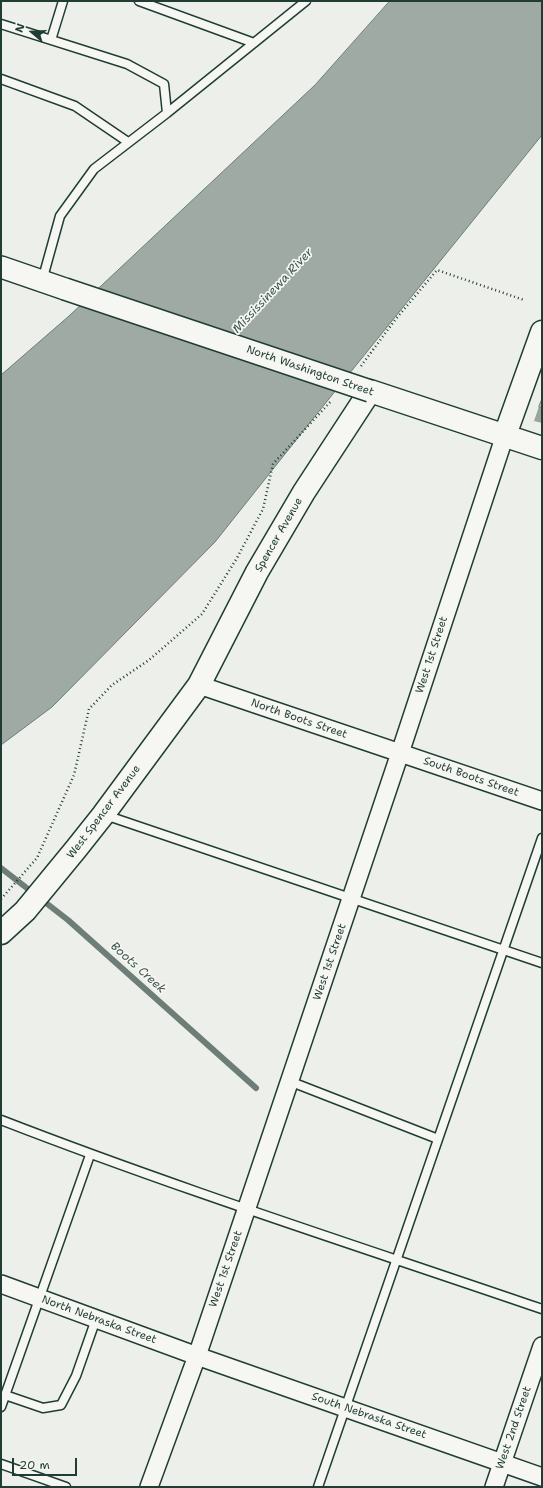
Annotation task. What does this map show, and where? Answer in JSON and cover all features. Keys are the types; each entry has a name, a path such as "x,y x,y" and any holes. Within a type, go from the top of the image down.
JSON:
{"main road":[{"path":"505,435 542,332"},
{"name":"North Washington Street","path":"370,391 542,448"},
{"name":"Spencer Avenue","path":"199,685 257,572 304,492 370,391"},
{"name":"West Spencer Avenue","path":"1,933 24,911 48,884 103,815 199,685"}],"street":[{"name":"North Washington Street","path":"1,267 370,391"},
{"name":"West 1st Street","path":"149,1487 197,1356 400,753 505,435"},
{"name":"North Boots Street","path":"199,685 400,753"},
{"name":"South Boots Street","path":"400,753 542,801"},
{"name":"North Nebraska Street","path":"1,1284 197,1356"},
{"name":"West 2nd Street","path":"494,1487 542,1346"},
{"name":"South Nebraska Street","path":"197,1356 542,1477"}],"lane":[{"path":"51,40 63,1"},
{"path":"139,1 254,43"},
{"path":"42,281 60,216 94,169 168,112 306,1"},
{"path":"1,24 127,64 164,84 168,112"},
{"path":"1,79 74,106 128,142"},
{"path":"103,815 542,963"},
{"path":"318,1487 542,838"},
{"path":"289,1081 438,1139"},
{"path":"1,1120 90,1155 542,1309"},
{"path":"1,1407 90,1155"},
{"path":"5,1395 43,1408 61,1405 76,1376 96,1319"},
{"path":"1,1464 66,1487"}],"path":[{"path":"358,370 395,320 437,270 524,300"},
{"path":"1,899 37,858 74,775 89,709 112,685 149,660 202,614 237,558 263,509 273,464 332,399"}],"water":[{"name":"Mississinewa River","path":"390,1 542,1 542,135 215,542 52,707 1,745 1,375 69,316 315,85"}],"building":[{"path":"542,399 542,408 539,407"}],"waterway":[{"name":"Boots Creek","path":"1,868 68,920 256,1088"}]}
